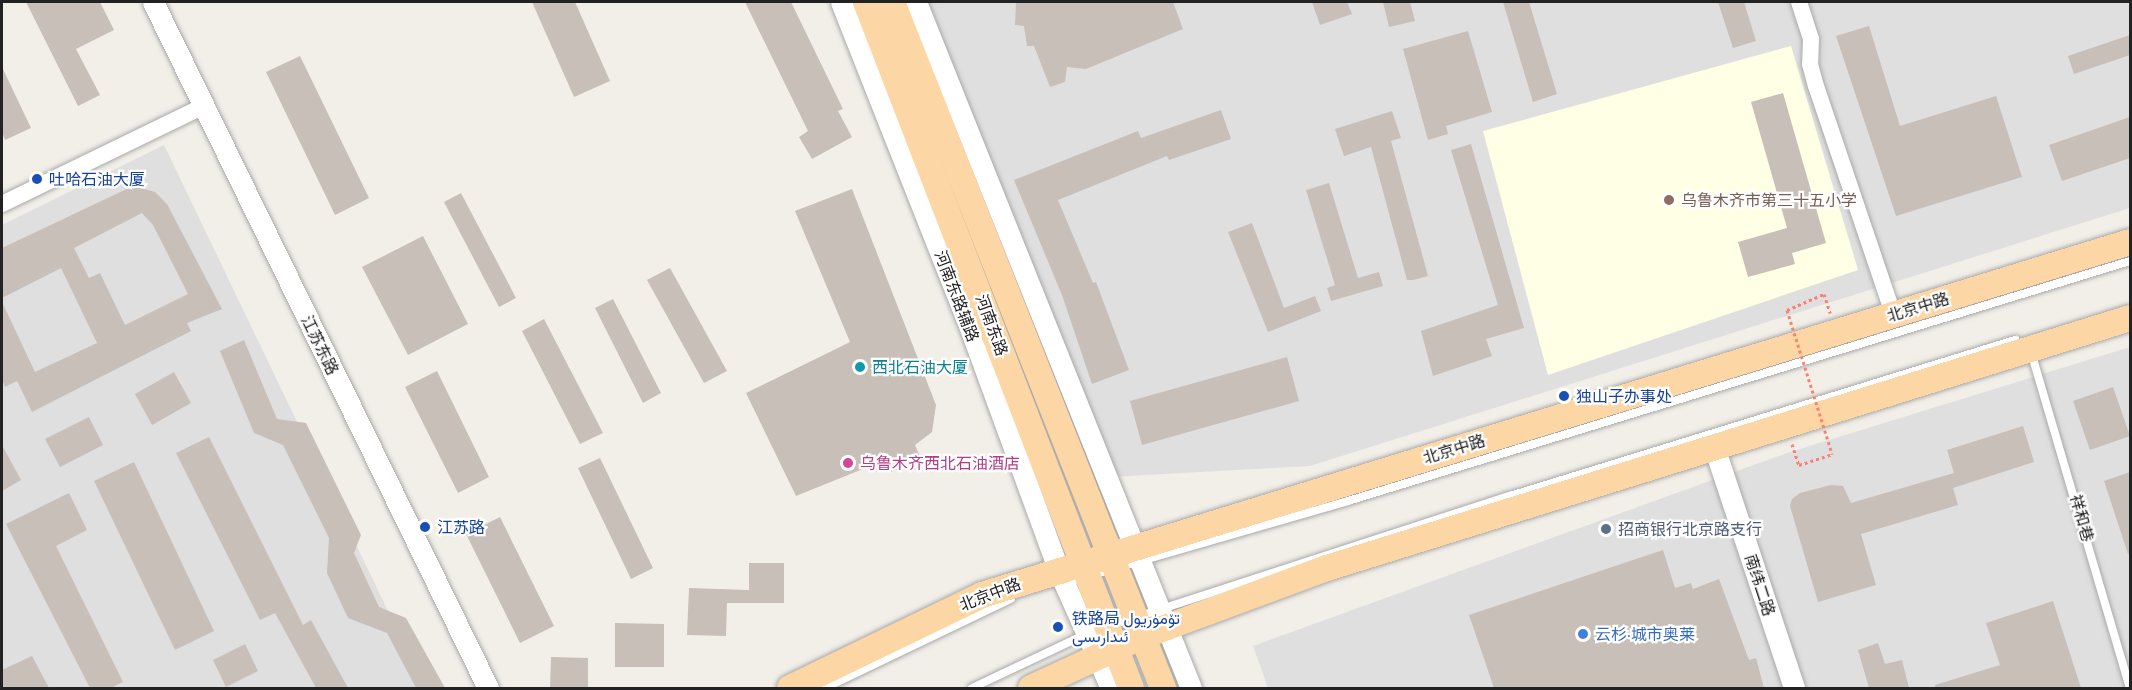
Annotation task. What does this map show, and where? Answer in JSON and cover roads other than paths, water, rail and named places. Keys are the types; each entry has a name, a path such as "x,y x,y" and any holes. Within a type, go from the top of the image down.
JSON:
{"main road":[{"name":"河南东路","path":"866,2 973,272 1068,576 1100,643 1131,688"},
{"name":"河南东路","path":"892,2 1163,688"},
{"name":"北京中路","path":"790,688 982,595 1068,576 1893,314 2130,242"},
{"path":"1031,688 1100,643 1164,617 1714,447 2029,343 2130,318"}],"street":[{"name":"江苏东路","path":"153,2 488,688"},
{"name":"河南东路辅路","path":"841,2 1068,576"},
{"path":"916,2 1139,553 1191,688"},
{"path":"1799,2 1811,39 1810,64 1816,86 1893,314"},
{"path":"2,204 204,106"},
{"name":"南纬二路","path":"1714,447 1794,688"},
{"path":"1100,643 1111,688"}],"lane":[{"path":"1139,553 2130,261"},
{"path":"1164,617 2029,343"},
{"name":"祥和巷","path":"2029,343 2130,688"},
{"path":"825,688 1018,596"},
{"path":"972,688 1100,643"}],"place":[{"name":"吐哈石油大厦","path":"37,179"},
{"name":"乌鲁木齐市第三十五小学","path":"1669,200"},
{"name":"西北石油大厦","path":"860,367"},
{"name":"独山子办事处","path":"1564,396"},
{"name":"乌鲁木齐西北石油酒店","path":"848,463"},
{"name":"江苏路","path":"425,527"},
{"name":"招商银行北京路支行","path":"1606,529"},
{"name":"铁路局 تۆمۈريول ئىدارىسى","path":"1058,627"},
{"name":"云杉·城市奥莱","path":"1583,634"}]}
